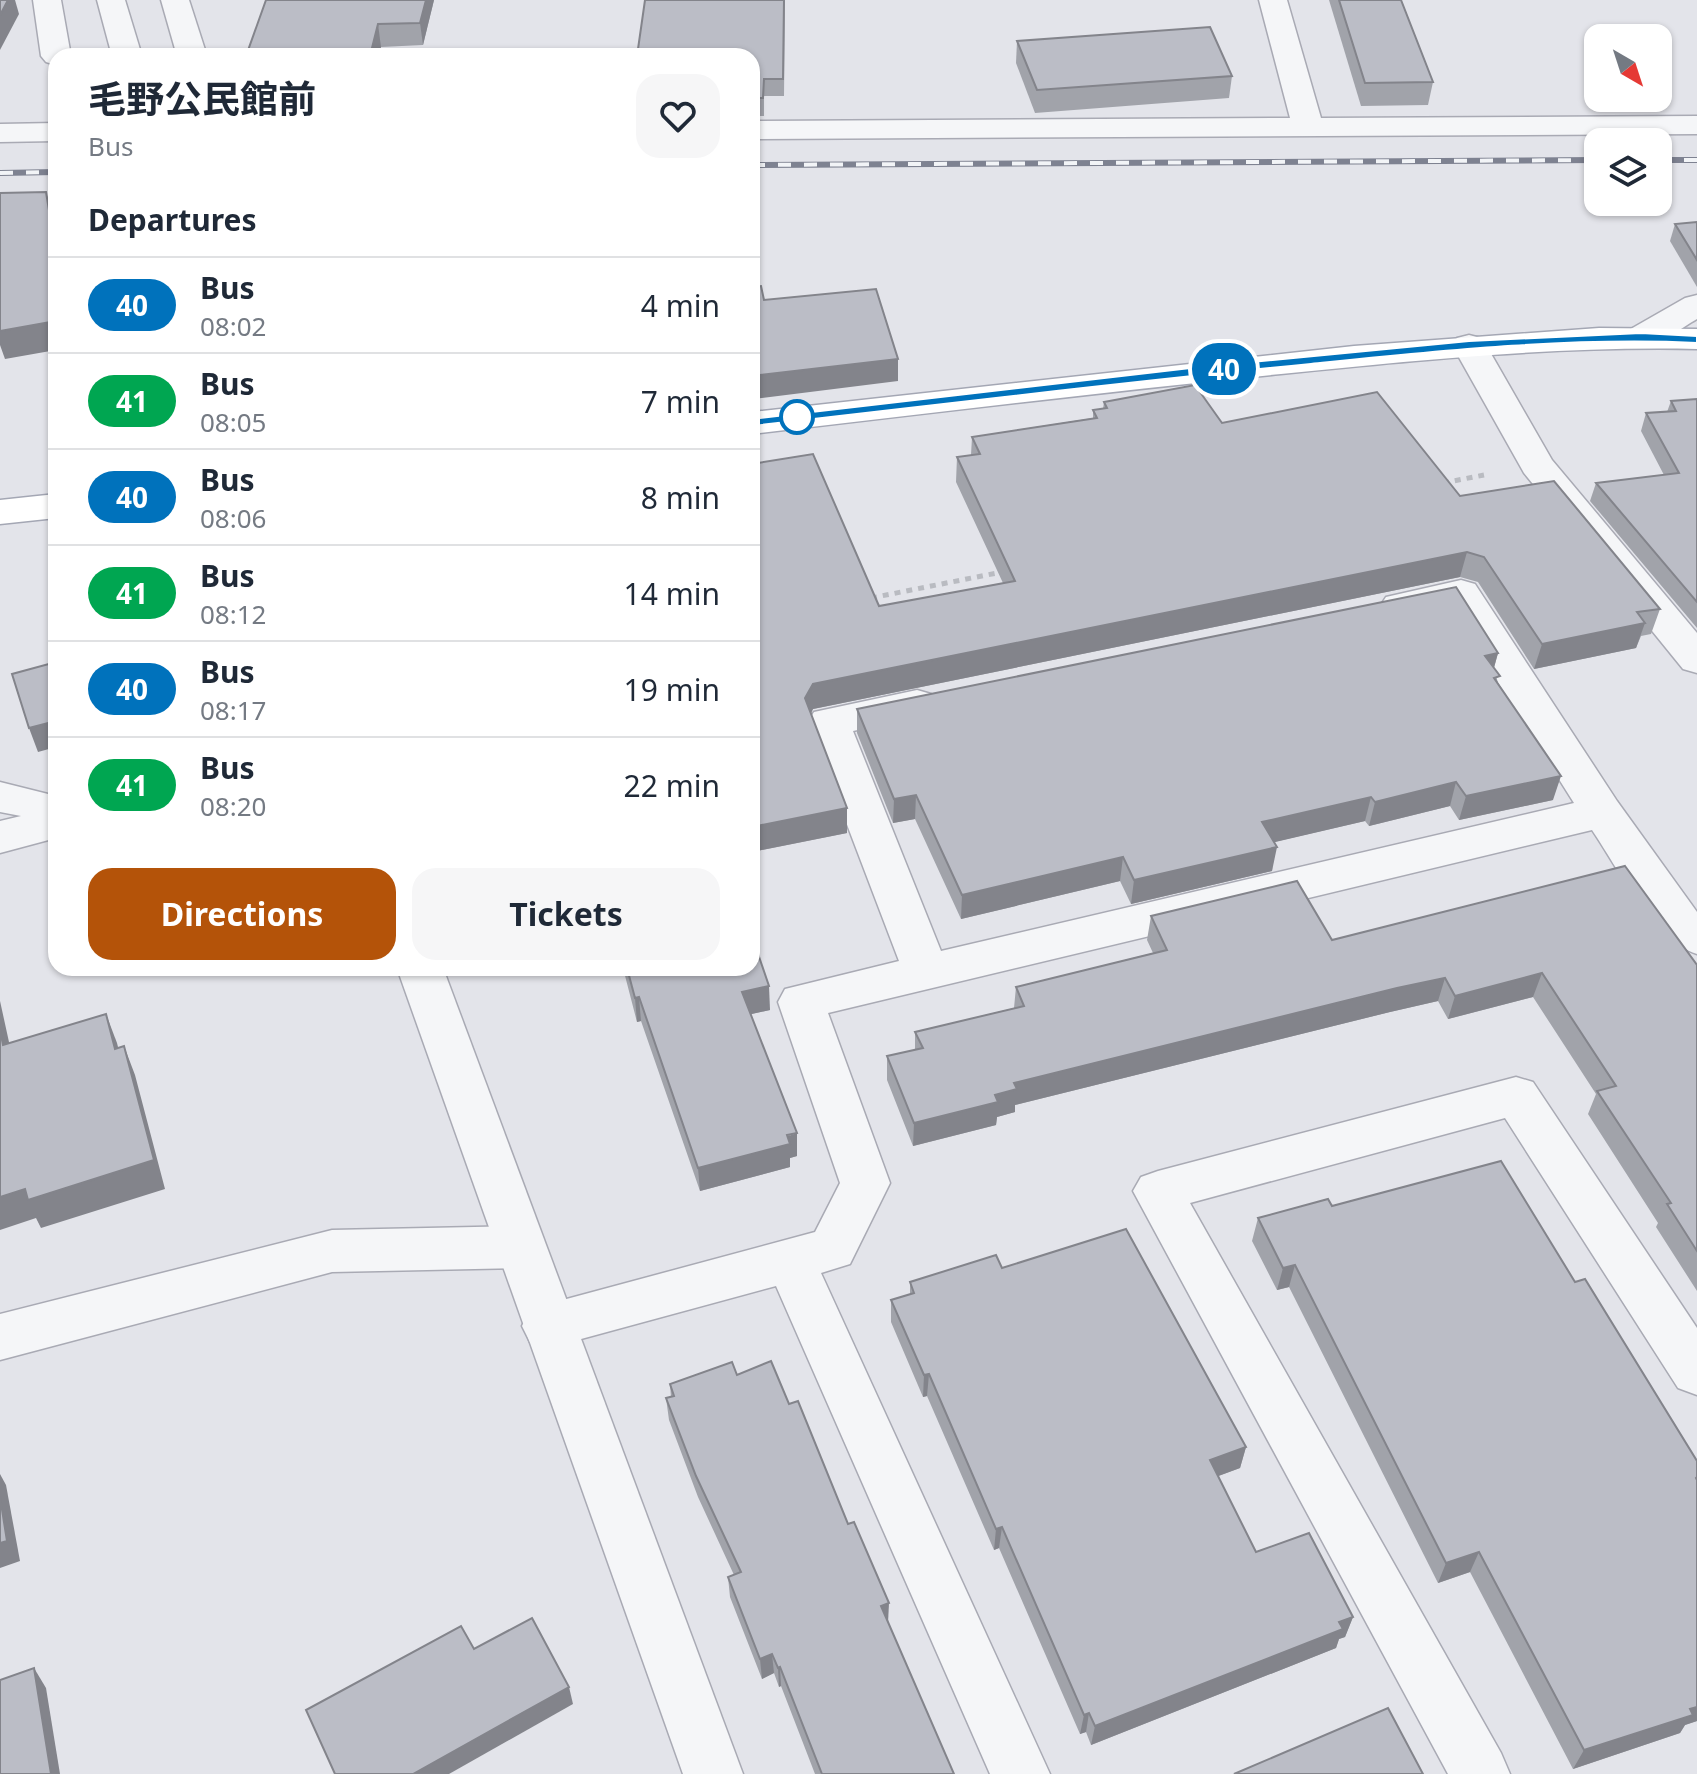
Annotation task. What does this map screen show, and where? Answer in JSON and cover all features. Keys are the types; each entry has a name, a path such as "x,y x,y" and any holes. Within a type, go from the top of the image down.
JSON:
{"main road":[{"path":"760,422 1199,371 1469,345 1641,337 1697,339"},
{"path":"0,512 48,507"}],"street":[{"path":"47,0 55,48"},
{"path":"111,0 125,48"},
{"path":"175,0 190,48"},
{"path":"1273,0 1308,128"},
{"path":"760,130 1697,125"},
{"path":"0,133 48,132"},
{"path":"1641,337 1697,305"},
{"path":"1469,345 1537,465 1697,659"},
{"path":"1368,612 1461,593 1602,812 1677,920 1697,937"},
{"path":"926,972 829,722 952,697"},
{"path":"0,797 48,809"},
{"path":"548,1326 832,1249 865,1183 801,1002 1602,812"},
{"path":"0,837 48,824"},
{"path":"423,976 713,1774"},
{"path":"1480,1774 1158,1191 1516,1096 1697,1372"},
{"path":"0,1337 332,1251 520,1247"},
{"path":"790,1260 1020,1774"}],"path":[{"path":"1429,486 1537,465"},
{"path":"860,600 1014,570"}],"building":[{"path":"0,0 8,0 0,15"},
{"path":"266,0 426,0 420,23 378,24 372,48 249,48"},
{"path":"645,0 784,0 783,79 764,79 763,98 760,98 760,48 638,48"},
{"path":"1339,0 1401,0 1433,82 1365,83"},
{"path":"1210,27 1232,76 1037,90 1017,41"},
{"path":"46,192 48,322 0,331 0,193"},
{"path":"1697,222 1697,260 1675,224"},
{"path":"760,286 764,300 876,289 898,359 760,375"},
{"path":"1195,385 1222,423 1377,392 1460,496 1554,481 1660,609 1637,612 1645,623 1542,644 1484,557 1467,552 813,684 805,698 847,808 760,825 760,463 813,454 879,606 1015,581 957,457 980,454 972,437 1097,418 1093,410 1107,408 1104,402"},
{"path":"1697,399 1697,602 1596,483 1679,473 1646,413 1676,411 1671,401"},
{"path":"1456,587 1498,653 1485,656 1500,676 1494,678 1561,776 1466,796 1456,782 1375,802 1371,797 1262,822 1277,847 1134,880 1123,857 962,895 916,795 894,799 857,709"},
{"path":"48,664 48,723 29,728 12,674"},
{"path":"1625,866 1697,965 1697,1251 1667,1204 1671,1203 1597,1091 1616,1086 1542,973 1455,996 1445,978 1397,988 1014,1083 1017,1089 995,1095 998,1102 914,1123 887,1056 923,1048 915,1032 1024,1006 1016,987 1167,950 1151,916 1297,881 1332,940"},
{"path":"760,960 769,986 742,992 797,1133 787,1135 790,1144 698,1168 639,997 635,998 629,976 760,976"},
{"path":"106,1014 115,1049 124,1046 154,1160 28,1200 25,1189 0,1197 0,1030 3,1045"},
{"path":"1501,1161 1575,1282 1585,1279 1697,1461 1697,1707 1690,1709 1693,1715 1584,1750 1479,1552 1446,1563 1295,1265 1283,1268 1258,1218 1328,1199 1332,1206"},
{"path":"1126,1229 1246,1447 1210,1460 1256,1552 1309,1533 1353,1617 1339,1622 1343,1629 1095,1726 1089,1713 1084,1715 1002,1527 996,1529 929,1374 924,1375 891,1300 914,1293 910,1282 996,1255 1002,1268"},
{"path":"771,1361 789,1404 798,1401 848,1524 854,1522 889,1603 881,1606 954,1774 822,1774 780,1667 772,1654 760,1659 728,1577 741,1572 696,1476 666,1398 674,1396 670,1384 732,1362 737,1375"},
{"path":"0,1497 7,1541 0,1543"},
{"path":"532,1618 569,1687 413,1774 335,1774 306,1710 461,1626 474,1649"},
{"path":"34,1668 51,1774 0,1774 0,1680"},
{"path":"1388,1708 1423,1774 1234,1774"}],"railway":[{"path":"760,165 1584,160"},
{"path":"1672,160 1697,160"},
{"path":"0,173 48,172"}],"bus line":[{"name":"40","path":"760,422 1199,371 1469,345 1641,337 1697,339"}]}
